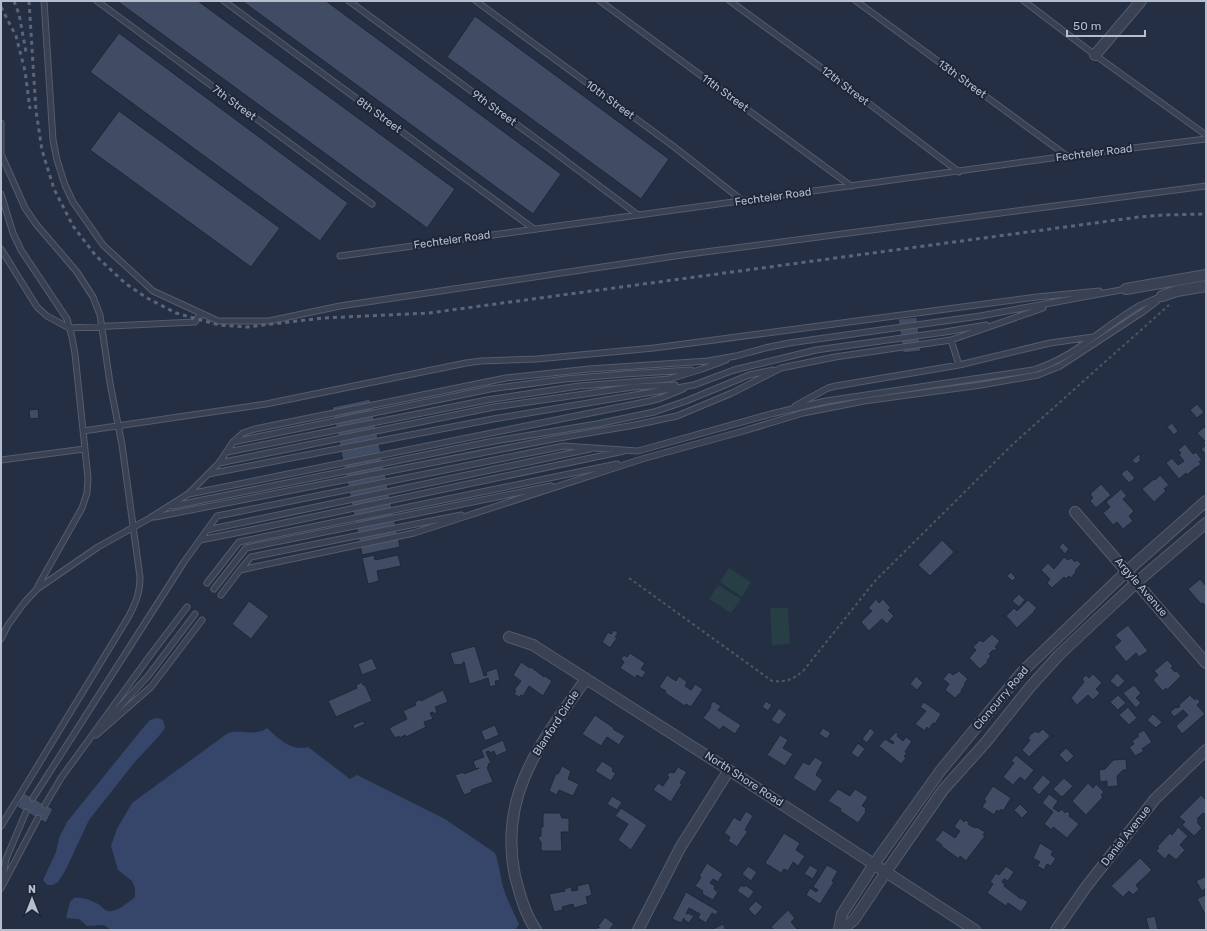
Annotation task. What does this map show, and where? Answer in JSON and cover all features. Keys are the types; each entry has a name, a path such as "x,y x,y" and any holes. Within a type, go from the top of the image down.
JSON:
{"street":[{"path":"1095,55 1141,1"},
{"path":"1126,288 1206,275"},
{"path":"1162,296 1177,291 1206,286"},
{"name":"Cloncurry Road","path":"840,930 842,914 874,864 941,770 1022,672 1127,571 1206,501"},
{"name":"Argyle Avenue","path":"1075,512 1206,663"},
{"name":"Cloncurry Road","path":"840,930 854,920 943,790 986,742 1030,687 1059,655 1137,582 1206,524"},
{"name":"North Shore Road","path":"509,636 533,645 975,930"},
{"name":"Blanford Circle","path":"536,930 528,918 519,891 512,862 512,829 516,797 529,765 541,742 586,679"},
{"name":"Daniel Avenue","path":"1056,930 1086,887 1155,800 1206,750"},
{"path":"638,930 680,848 729,770"}],"lane":[{"path":"44,1 53,140 64,185 80,213 103,244 153,291 218,321 269,321 340,306 674,256 1206,186"},
{"name":"7th Street","path":"97,1 372,204"},
{"name":"8th Street","path":"224,1 534,229"},
{"name":"9th Street","path":"349,1 638,215"},
{"name":"10th Street","path":"476,1 666,141 743,201"},
{"name":"11th Street","path":"600,1 851,186"},
{"name":"12th Street","path":"730,1 830,74 959,172"},
{"name":"13th Street","path":"856,1 1067,156"},
{"path":"1024,1 1206,136"},
{"path":"1,123 1,155 25,208 32,219 77,272 93,297 100,315 110,383 119,426 140,577 139,594 129,616 1,826"},
{"name":"Fechteler Road","path":"340,256 1067,156 1206,139"},
{"path":"1,194 13,233 21,250 67,319 74,347 88,478 85,500 63,544 37,588 8,625 1,639"},
{"path":"1,249 37,307 47,316 69,328 195,322 201,313"},
{"path":"83,431 266,404 466,363 545,358 654,348 1037,297 1126,288"},
{"path":"227,452 487,400 579,386 669,379 702,370 736,356 789,343 980,316 1126,288"},
{"path":"33,798 184,562 217,516 564,446 638,451 788,410 848,397 1033,370 1046,366 1068,355 1140,306 1162,296"},
{"path":"240,570 414,534 642,459 820,409 1038,375 1050,371 1066,362 1144,311 1162,296"},
{"path":"169,507 489,442 597,424 654,412 686,401 749,375 835,357 952,340 1058,302"},
{"path":"188,494 650,401 734,370 816,350 945,332 999,322"},
{"path":"788,410 828,388 836,386 959,365 1050,343 1095,337"},
{"path":"952,340 959,365"},
{"path":"37,588 98,547 169,507 188,494 219,462 227,452 232,442 243,433 255,429 481,382 589,369 708,360 736,356"},
{"path":"150,518 677,416 732,394 781,368"},
{"path":"232,442 490,389 624,374 702,370"},
{"path":"219,462 494,408 632,387 694,385"},
{"path":"208,474 492,418 694,385"},
{"path":"207,530 597,448"},
{"path":"1,460 84,449"},
{"path":"200,540 630,450"},
{"path":"207,583 239,542 642,459"},
{"path":"214,589 246,548 578,480"},
{"path":"221,595 251,557 486,510"},
{"path":"45,805 62,778 148,656 187,607"},
{"path":"89,740 148,676 195,614"},
{"path":"89,740 151,687 202,620"},
{"path":"1,887 6,858 26,812"},
{"path":"1,887 38,818"}],"path":[{"path":"629,578 772,680 784,682 794,678 804,670 875,581 1014,443 1169,305"}],"green space":[{"path":"729,568 751,582 742,597 720,582"},
{"path":"718,585 741,599 731,613 709,599"},
{"path":"770,608 788,608 790,644 772,645"}],"water":[{"path":"157,718 163,721 165,728 134,763 89,820 66,869 58,882 53,885 47,885 43,880 56,852 59,838 67,822 142,729 150,720"},
{"path":"267,728 280,740 290,746 296,748 308,747 350,779 357,775 445,819 495,853 504,890 519,924 515,930 111,930 104,925 87,926 79,919 66,918 70,902 74,898 89,900 108,911 111,911 123,906 135,897 135,888 132,881 118,870 111,846 117,829 132,803 228,733 258,732"}],"building":[{"path":"117,1 198,1 455,189 427,228"},
{"path":"242,1 326,1 561,174 533,214"},
{"path":"475,16 669,159 641,199 447,57"},
{"path":"119,33 348,203 320,241 90,72"},
{"path":"119,111 280,228 251,267 90,150"},
{"path":"917,317 921,351 903,353 898,319"},
{"path":"370,399 400,547 362,555 332,407"},
{"path":"1197,404 1204,412 1197,418 1190,410"},
{"path":"38,409 39,418 30,419 29,410"},
{"path":"1172,423 1178,431 1174,435 1167,427"},
{"path":"1204,427 1206,429 1206,445 1203,443 1205,441 1197,433"},
{"path":"1185,444 1193,454 1196,452 1202,460 1199,462 1201,464 1187,475 1186,473 1179,479 1166,463 1172,458 1178,465 1184,461 1179,455 1181,453 1178,450"},
{"path":"1206,445 1206,454 1201,449"},
{"path":"1139,454 1141,457 1139,458 1141,460 1136,464 1132,460"},
{"path":"1127,469 1135,478 1129,483 1121,474"},
{"path":"1160,475 1169,485 1164,489 1166,491 1154,502 1142,489"},
{"path":"1101,484 1111,495 1096,508 1090,501 1093,498 1090,494"},
{"path":"1121,489 1127,496 1123,499 1134,511 1129,516 1133,521 1123,529 1117,522 1113,525 1103,513 1110,507 1106,502"},
{"path":"942,540 954,552 930,576 918,565"},
{"path":"1063,543 1069,549 1065,554 1059,547"},
{"path":"374,555 375,560 398,555 401,566 377,571 379,581 368,584 362,558"},
{"path":"1064,557 1068,560 1071,558 1075,562 1077,560 1081,564 1071,578 1069,576 1066,579 1064,577 1052,588 1047,583 1050,579 1041,570 1048,563 1054,569"},
{"path":"1011,572 1016,578 1012,581 1007,576"},
{"path":"1200,579 1206,586 1206,607 1203,603 1201,604 1188,589"},
{"path":"1019,594 1025,600 1019,607 1012,601"},
{"path":"876,599 879,603 883,599 891,608 888,610 894,616 887,624 882,619 869,631 861,622 872,611 868,608"},
{"path":"1028,600 1037,608 1017,628 1006,616 1014,608 1017,611"},
{"path":"249,601 269,616 251,639 232,624"},
{"path":"1128,625 1148,651 1139,657 1136,653 1126,662 1114,647 1121,641 1115,635"},
{"path":"614,630 618,633 615,637 617,638 610,648 602,642 608,632 611,634"},
{"path":"992,634 1000,641 995,647 997,648 995,651 993,650 989,654 991,656 987,661 988,662 980,669 969,658 976,650 973,647 980,640 983,642"},
{"path":"475,646 484,676 487,675 486,672 497,668 500,680 495,681 496,685 490,687 488,678 470,684 464,662 463,664 454,665 450,653"},
{"path":"630,653 645,663 641,669 646,672 642,678 637,675 635,678 620,668 624,662 621,659 624,655 627,657"},
{"path":"372,658 377,669 362,675 358,664"},
{"path":"1167,660 1173,666 1171,668 1175,672 1177,671 1181,676 1167,690 1166,688 1163,691 1153,680 1158,675 1154,671"},
{"path":"521,662 552,681 543,696 529,686 523,696 521,695 519,697 514,694 516,691 514,690 521,681 513,675"},
{"path":"959,671 968,679 961,690 962,691 955,698 945,690 949,684 943,679 949,672 953,675"},
{"path":"1117,673 1125,681 1118,688 1110,681"},
{"path":"1093,674 1102,683 1096,689 1100,693 1093,700 1088,695 1077,705 1071,698 1084,682 1082,679 1086,675 1089,678"},
{"path":"667,675 676,681 679,676 687,682 685,686 691,690 695,684 703,689 691,707 686,704 685,706 665,693 666,691 659,687"},
{"path":"916,676 923,683 917,690 910,684"},
{"path":"362,682 363,685 365,685 372,701 336,717 328,701 357,688 356,685"},
{"path":"1134,685 1141,693 1136,698 1141,703 1136,708 1123,693"},
{"path":"443,690 448,702 435,707 437,712 434,714 433,712 430,713 433,719 424,722 426,727 406,737 405,735 400,738 399,736 395,738 389,728 407,719 403,711 416,705 415,702 421,699 421,701"},
{"path":"1118,695 1126,703 1118,710 1110,702"},
{"path":"1190,695 1195,700 1197,698 1200,702 1197,705 1205,714 1182,734 1176,726 1188,715 1183,710 1174,717 1170,712 1176,707 1178,708 1180,706 1179,705"},
{"path":"713,701 721,706 718,710 741,725 735,734 723,726 720,730 703,718 711,707 710,706"},
{"path":"766,701 772,705 768,711 762,707"},
{"path":"924,702 941,714 935,724 933,723 929,729 927,727 925,731 915,724 926,711 920,707"},
{"path":"1128,707 1137,718 1129,725 1119,715"},
{"path":"779,708 787,714 779,725 771,720"},
{"path":"1153,714 1162,722 1156,728 1147,720"},
{"path":"595,715 625,736 619,745 607,737 601,746 582,734"},
{"path":"363,721 365,724 354,729 353,725"},
{"path":"495,725 499,735 485,741 481,731"},
{"path":"823,728 831,733 827,739 819,734"},
{"path":"870,728 875,732 867,743 862,739"},
{"path":"1043,729 1050,736 1029,757 1022,750 1030,740 1028,738 1036,731 1038,733"},
{"path":"1144,730 1152,742 1142,749 1144,751 1135,756 1129,747 1134,744 1132,741 1139,736 1137,734"},
{"path":"896,732 898,734 897,736 903,741 906,737 912,741 905,752 907,753 904,756 906,758 901,764 879,746 885,739 893,744 894,742 889,739"},
{"path":"780,735 788,740 783,748 793,754 785,766 767,755"},
{"path":"503,740 507,751 496,756 494,751 490,753 489,751 486,752 491,763 488,764 489,766 487,767 493,782 471,790 472,792 464,795 455,775 463,772 464,774 479,768 476,769 473,761 484,757 481,750"},
{"path":"858,743 865,749 858,758 851,753"},
{"path":"1066,748 1074,756 1067,763 1059,755"},
{"path":"1016,755 1034,770 1025,781 1020,777 1013,785 1003,777 1014,763 1011,761"},
{"path":"815,757 823,762 816,775 823,780 815,792 793,778 803,762 809,765"},
{"path":"1126,759 1127,770 1123,770 1117,776 1118,786 1107,787 1107,781 1100,782 1099,770 1105,769 1113,760"},
{"path":"602,761 613,768 612,771 616,773 611,781 595,771"},
{"path":"562,766 571,771 568,779 579,784 573,796 559,790 557,795 549,791 556,773 558,774"},
{"path":"678,767 687,772 680,783 682,784 671,802 653,790 658,783 663,786 669,777 667,776 669,772 674,773"},
{"path":"1043,775 1051,782 1039,795 1032,788"},
{"path":"1064,778 1073,786 1062,797 1053,789"},
{"path":"1088,783 1093,788 1096,784 1104,792 1101,795 1103,797 1086,815 1072,801"},
{"path":"993,786 1011,798 1003,811 1001,809 999,812 997,810 994,815 982,807 986,801 984,799"},
{"path":"838,789 850,796 855,789 868,797 862,806 866,808 866,812 858,823 840,811 841,809 828,801"},
{"path":"24,793 53,809 46,823 17,807"},
{"path":"1049,794 1058,801 1053,808 1059,812 1062,809 1065,813 1067,811 1070,814 1069,816 1079,824 1067,838 1053,827 1052,830 1044,824 1053,812 1042,803"},
{"path":"1201,795 1206,800 1206,815 1203,813 1197,819 1199,820 1197,822 1202,828 1194,836 1182,825 1185,822 1179,817"},
{"path":"612,796 622,802 617,810 607,804"},
{"path":"1020,804 1028,812 1022,818 1014,810"},
{"path":"621,808 647,825 631,850 618,840 628,824 615,816"},
{"path":"746,811 753,816 745,830 748,831 737,847 728,841 730,837 724,833 734,817 740,821"},
{"path":"543,813 560,813 562,818 569,818 569,832 561,832 562,851 541,851 541,842 538,838 541,836 541,827 543,827"},
{"path":"960,818 964,822 965,820 969,822 968,824 971,826 977,827 985,832 983,835 985,836 966,861 960,856 959,859 935,840 943,830 955,838 960,831 954,827"},
{"path":"1178,827 1188,836 1180,845 1185,850 1176,860 1169,854 1165,859 1156,851 1159,848 1157,847 1170,833 1172,835"},
{"path":"784,833 800,843 796,850 805,856 798,866 793,862 788,871 784,869 781,873 765,863"},
{"path":"1040,843 1053,851 1051,855 1056,858 1051,866 1047,864 1044,870 1037,866 1040,862 1033,858"},
{"path":"1140,858 1152,870 1136,885 1139,889 1133,895 1129,891 1123,897 1111,886"},
{"path":"707,863 723,874 718,882 713,879 710,883 715,886 714,889 718,892 713,900 704,895 702,893 703,891 695,886"},
{"path":"810,865 818,870 813,879 804,874"},
{"path":"827,865 838,871 832,881 834,882 820,904 806,895 810,888 816,892 818,890 813,887"},
{"path":"748,866 757,872 751,881 742,874"},
{"path":"1006,866 1014,872 1008,881 1004,879 1002,882 1005,884 1004,886 1021,899 1022,898 1028,902 1021,912 1008,903 1006,906 987,893 993,884 990,882 996,873 999,875"},
{"path":"1206,876 1206,888 1202,891 1196,881"},
{"path":"589,883 592,895 586,897 588,904 574,908 573,904 562,907 563,910 554,912 549,894 565,891 564,889 571,887 572,891 578,890 577,886"},
{"path":"741,885 744,887 745,885 754,891 749,899 737,891"},
{"path":"686,892 718,911 716,915 712,913 706,923 698,918 700,914 689,908 686,914 688,913 694,916 689,923 684,920 684,918 681,923 672,919"},
{"path":"1205,895 1206,897 1206,916 1197,899"},
{"path":"756,901 763,907 755,916 748,909"},
{"path":"788,910 795,918 791,922 797,929 774,930 771,927"},
{"path":"1155,916 1158,930 1149,930 1146,918"},
{"path":"605,917 614,924 609,930 596,930 598,927 600,928 598,926"},
{"path":"723,924 726,930 713,930 713,929"}],"railway":[{"path":"14,1 19,14 26,52"},
{"path":"29,1 36,111 42,150 54,189 73,226 96,256 125,283 147,298 176,313 219,325 247,327 323,318 429,313 1139,217 1206,214"},
{"path":"1,7 16,36 25,71 30,109"}]}
